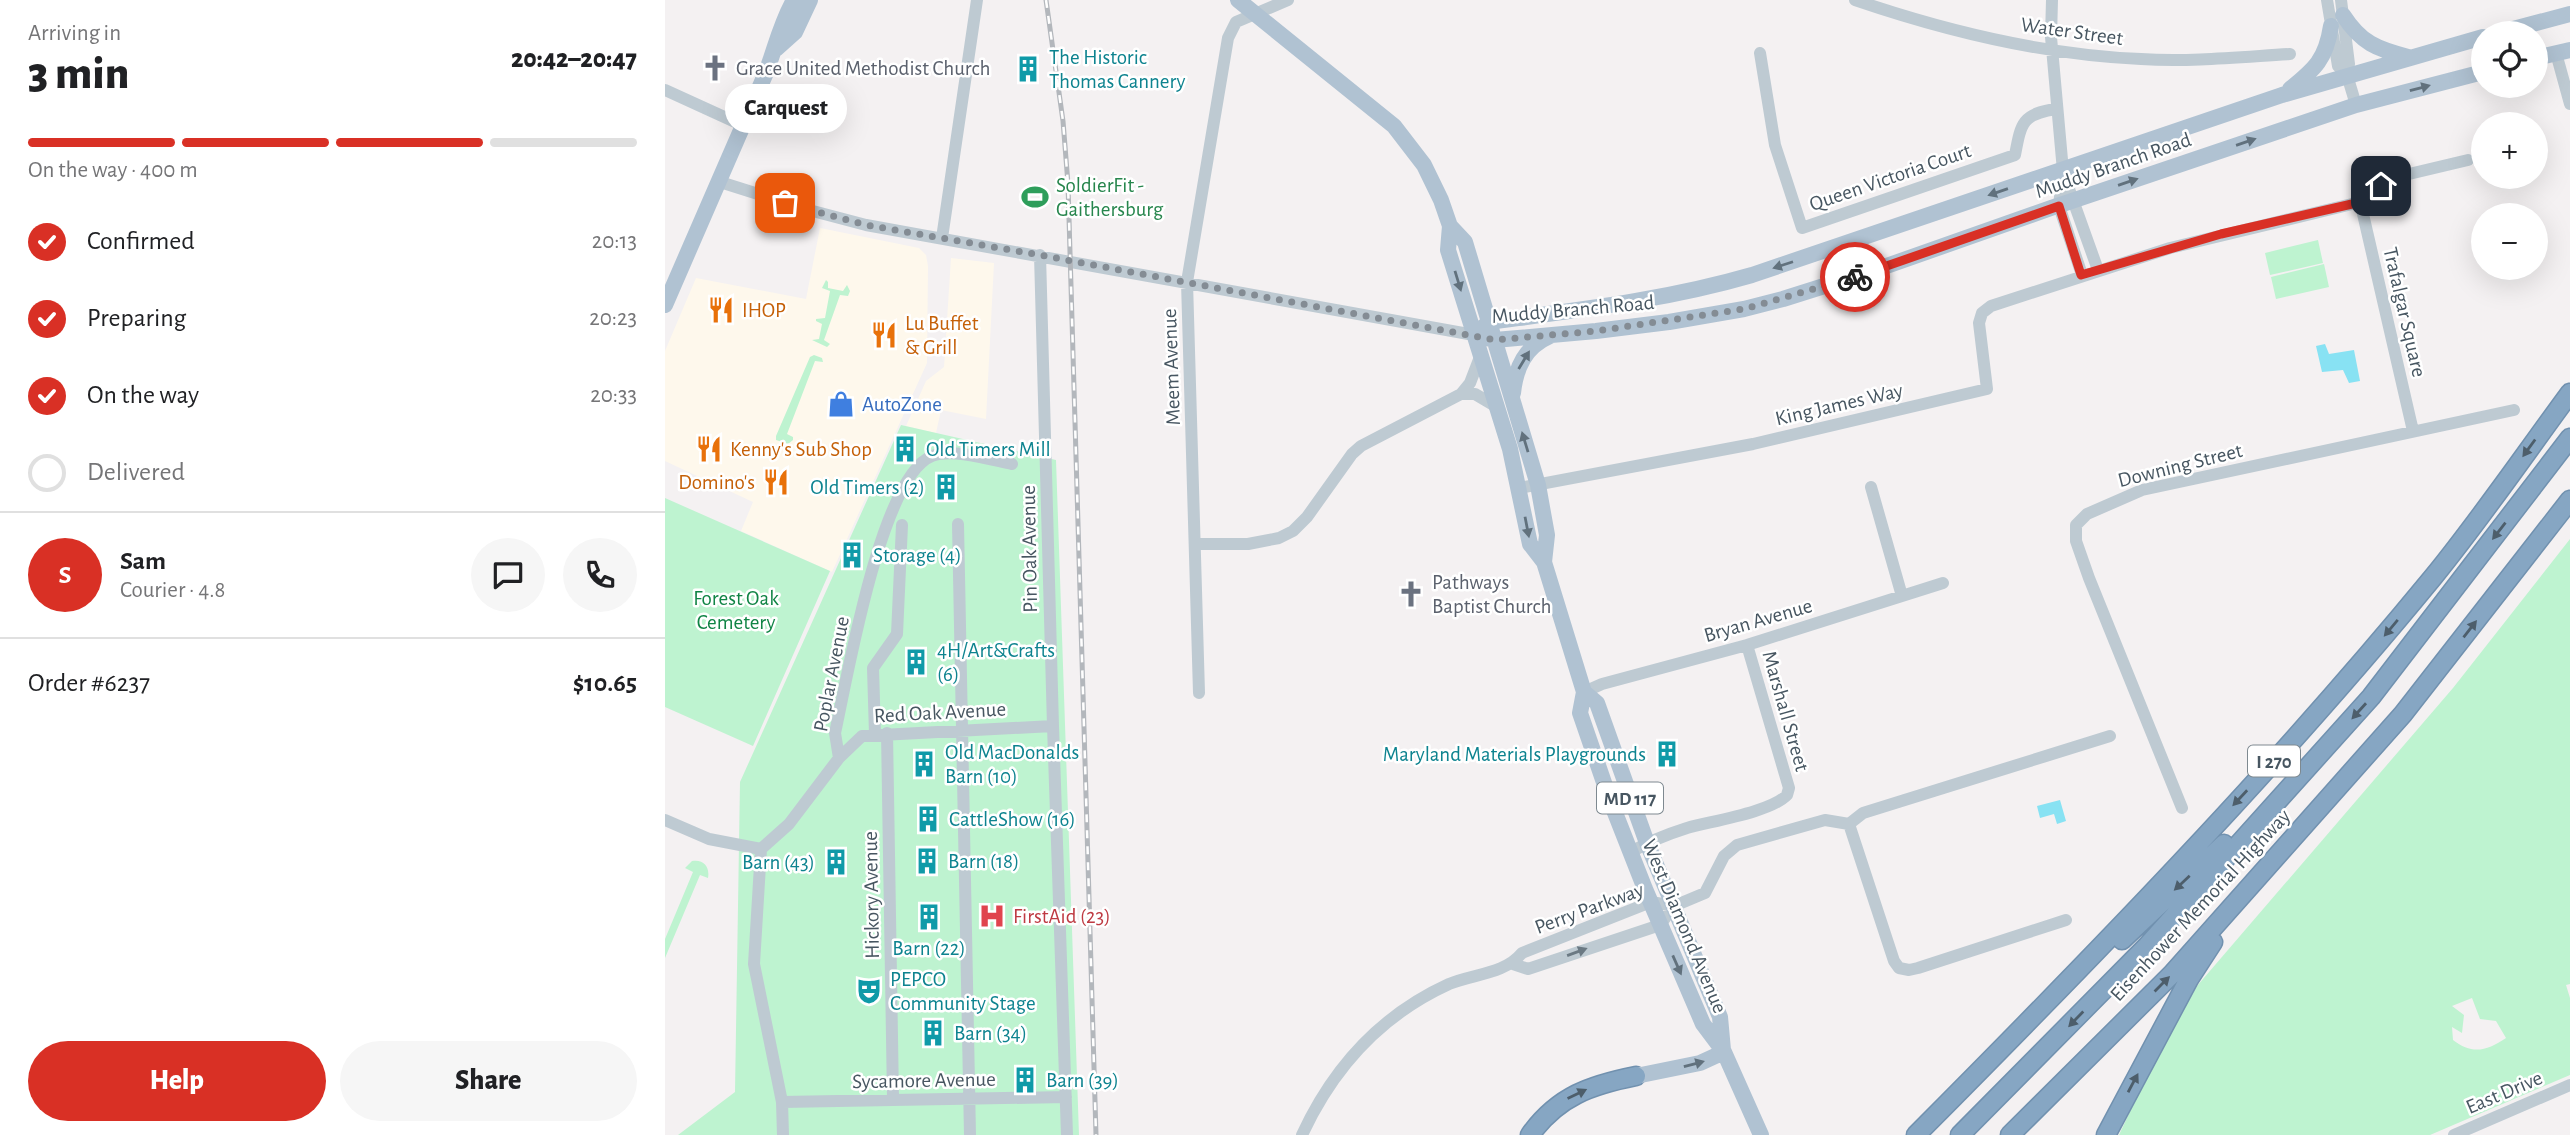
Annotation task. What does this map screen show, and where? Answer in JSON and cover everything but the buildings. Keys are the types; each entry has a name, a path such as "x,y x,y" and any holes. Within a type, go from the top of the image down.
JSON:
{"highway":[{"name":"I 270","path":"1916,1135 2038,1012 2326,705 2437,573 2570,393"},
{"name":"I 270","path":"1960,1135 2147,946 2371,697 2570,438"},
{"name":"Eisenhower Memorial Highway","path":"2010,1135 2172,974 2403,714 2570,500"},
{"path":"1948,1103 2304,770"},
{"path":"2106,1135 2189,979 2243,894"},
{"path":"1530,1135 1555,1106 1577,1093 1636,1076"}],"main road":[{"path":"665,305 744,126 776,49 782,21 794,0"},
{"path":"776,49 795,32 810,0"},
{"name":"West Diamond Avenue","path":"1238,0 1394,126 1430,176 1450,226 1465,242 1538,485 1547,535 1544,562"},
{"path":"2338,14 2357,35 2377,48 2410,58"},
{"path":"2282,95 2315,68 2328,46 2338,14"},
{"path":"2546,21 2570,15"},
{"name":"Muddy Branch Road","path":"1474,335 1489,322 1638,301 1709,287 1799,260 2282,95 2471,40"},
{"name":"Muddy Branch Road","path":"1474,335 1495,340 1554,334 1669,321 1770,303 1878,270 2356,105 2471,75"},
{"name":"West Diamond Avenue","path":"1450,226 1448,250 1497,407 1519,488 1530,544 1544,562 1584,692 1580,713 1630,852 1660,925 1703,1024 1724,1052 1761,1135"},
{"path":"1512,398 1514,380 1522,358 1542,340 1554,334"},
{"name":"West Diamond Avenue","path":"1584,692 1597,704 1647,843 1720,1017 1724,1052"},
{"path":"1636,1076 1700,1063 1724,1052"}],"street":[{"path":"942,238 977,0"},
{"path":"1254,13 1287,0"},
{"name":"Water Street","path":"1855,0 1960,30 2052,50 2141,59 2290,54"},
{"path":"2052,0 2056,109 2067,203 2081,275"},
{"path":"2327,0 2338,14 2338,66 2347,75 2356,105"},
{"name":"Meem Avenue","path":"1199,693 1187,282 1228,38 1236,22 1254,13"},
{"path":"2563,51 2570,104"},
{"name":"Queen Victoria Court","path":"1760,53 1775,145 1802,228 2015,155 2021,127 2027,117 2037,112 2056,109"},
{"path":"665,90 744,126"},
{"name":"King James Way","path":"1519,488 1753,444 1987,389 1979,323 1982,313 1991,306 2081,275 2221,234 2360,201 2381,186 2409,174 2468,160"},
{"path":"720,182 844,220 1474,335"},
{"name":"Trafalgar Square","path":"2360,201 2413,431"},
{"path":"2067,203 2098,270"},
{"name":"Pin Oak Avenue","path":"1040,255 1067,1135"},
{"path":"1196,544 1248,544 1279,538 1293,531 1307,517 1352,454 1361,446 1461,394 1470,383 1480,357"},
{"path":"1461,394 1475,394 1497,407"},
{"name":"Downing Street","path":"2182,808 2089,579 2074,533 2076,525 2087,514 2142,490 2514,410"},
{"name":"Poplar Avenue","path":"761,849 789,824 839,758 835,733 871,573 887,526 914,470 934,455 973,456 1012,464"},
{"path":"1871,487 1902,596"},
{"path":"958,524 970,1135"},
{"name":"Hickory Avenue","path":"893,1098 881,733 873,668 897,634 902,525"},
{"name":"Bryan Avenue","path":"1584,692 1602,684 1747,645 1943,583"},
{"name":"Marshall Street","path":"1647,843 1685,829 1770,806 1782,800 1789,788 1747,645"},
{"name":"Red Oak Avenue","path":"839,758 856,740 881,733 1053,726"},
{"name":"West Diamond Avenue","path":"1674,906 1705,892 1724,856 1737,845 1825,820 1849,824 1863,813 2110,736"},
{"path":"665,820 709,839 761,849 754,964 782,1102 783,1135"},
{"path":"1849,824 1891,952 1899,968 1918,968 2066,920"},
{"path":"1630,852 1647,843"},
{"name":"Perry Parkway","path":"1302,1135 1337,1073 1371,1034 1419,999 1452,983 1513,964 1522,953 1651,902 1674,906 1660,925 1528,970 1513,964"},
{"name":"East Drive","path":"2453,1135 2570,1085"},
{"name":"Sycamore Avenue","path":"782,1102 1066,1097"}],"shaded area":[{"path":"820,228 919,248 926,255 928,266 927,363 832,572 741,531 753,502 665,461 665,351 696,278 806,299"},
{"path":"951,258 994,263 986,419 941,410 936,433 906,426 926,381 944,367"}],"green space":[{"path":"2318,240 2323,263 2270,275 2265,253"},
{"path":"2324,264 2329,287 2276,299 2271,277"},
{"path":"826,280 828,288 843,291 847,285 850,291 848,296 840,295 824,340 830,344 827,347 812,340 819,339 822,324 816,319 825,318 830,291 822,288"},
{"path":"814,355 822,358 823,362 815,361 787,434 793,437 793,440 788,444 776,440 810,357"},
{"path":"901,425 1056,460 1079,1135 678,1135 735,1092 740,782"},
{"name":"Forest Oak Cemetery","path":"665,498 830,571 753,746 665,707"},
{"path":"2570,539 2570,984 2566,985 2570,998 2570,1075 2430,1135 2119,1135 2153,1062 2197,986 2453,688","holes":["2472,998 2480,1019 2496,1021 2506,1038 2479,1050 2467,1048 2453,1040 2452,1027 2462,1033 2464,1015 2452,1006"]},
{"path":"692,861 700,861 705,865 708,878 700,875 665,958 665,939 693,872 685,868"}],"water":[{"path":"2325,344 2329,354 2354,350 2360,381 2349,383 2343,370 2322,372 2316,346"},
{"path":"2060,800 2066,821 2057,824 2054,814 2040,818 2037,806"}],"railway":[{"path":"1046,0 1063,121 1068,184 1096,1135"}],"way so far":[{"path":"785,203 866,225 1495,340 1596,331 1744,309 1855,277"}],"place":[{"name":"Grace United Methodist Church","path":"715,68"},
{"name":"The Historic Thomas Cannery","path":"1028,69"},
{"name":"SoldierFit - Gaithersburg","path":"1035,197"},
{"name":"Carquest","path":"785,203"},
{"name":"IHOP","path":"721,310"},
{"name":"Lu Buffet & Grill","path":"884,335"},
{"name":"AutoZone","path":"841,404"},
{"name":"Kenny's Sub Shop","path":"709,449"},
{"name":"Old Timers Mill","path":"905,449"},
{"name":"Domino's","path":"776,482"},
{"name":"Old Timers (2)","path":"946,487"},
{"name":"Storage (4)","path":"852,555"},
{"name":"Pathways Baptist Church","path":"1411,594"},
{"name":"4H/Art&Crafts (6)","path":"916,662"},
{"name":"Maryland Materials Playgrounds","path":"1667,754"},
{"name":"Old MacDonalds Barn (10)","path":"924,764"},
{"name":"CattleShow (16)","path":"928,819"},
{"name":"Barn (18)","path":"927,861"},
{"name":"Barn (43)","path":"836,862"},
{"name":"FirstAid (23)","path":"992,916"},
{"name":"Barn (22)","path":"929,917"},
{"name":"PEPCO Community Stage","path":"869,991"},
{"name":"Barn (34)","path":"933,1033"},
{"name":"Barn (39)","path":"1025,1080"}],"route":[{"path":"1855,277 2059,206 2081,275 2221,234 2352,204 2381,186"}]}
